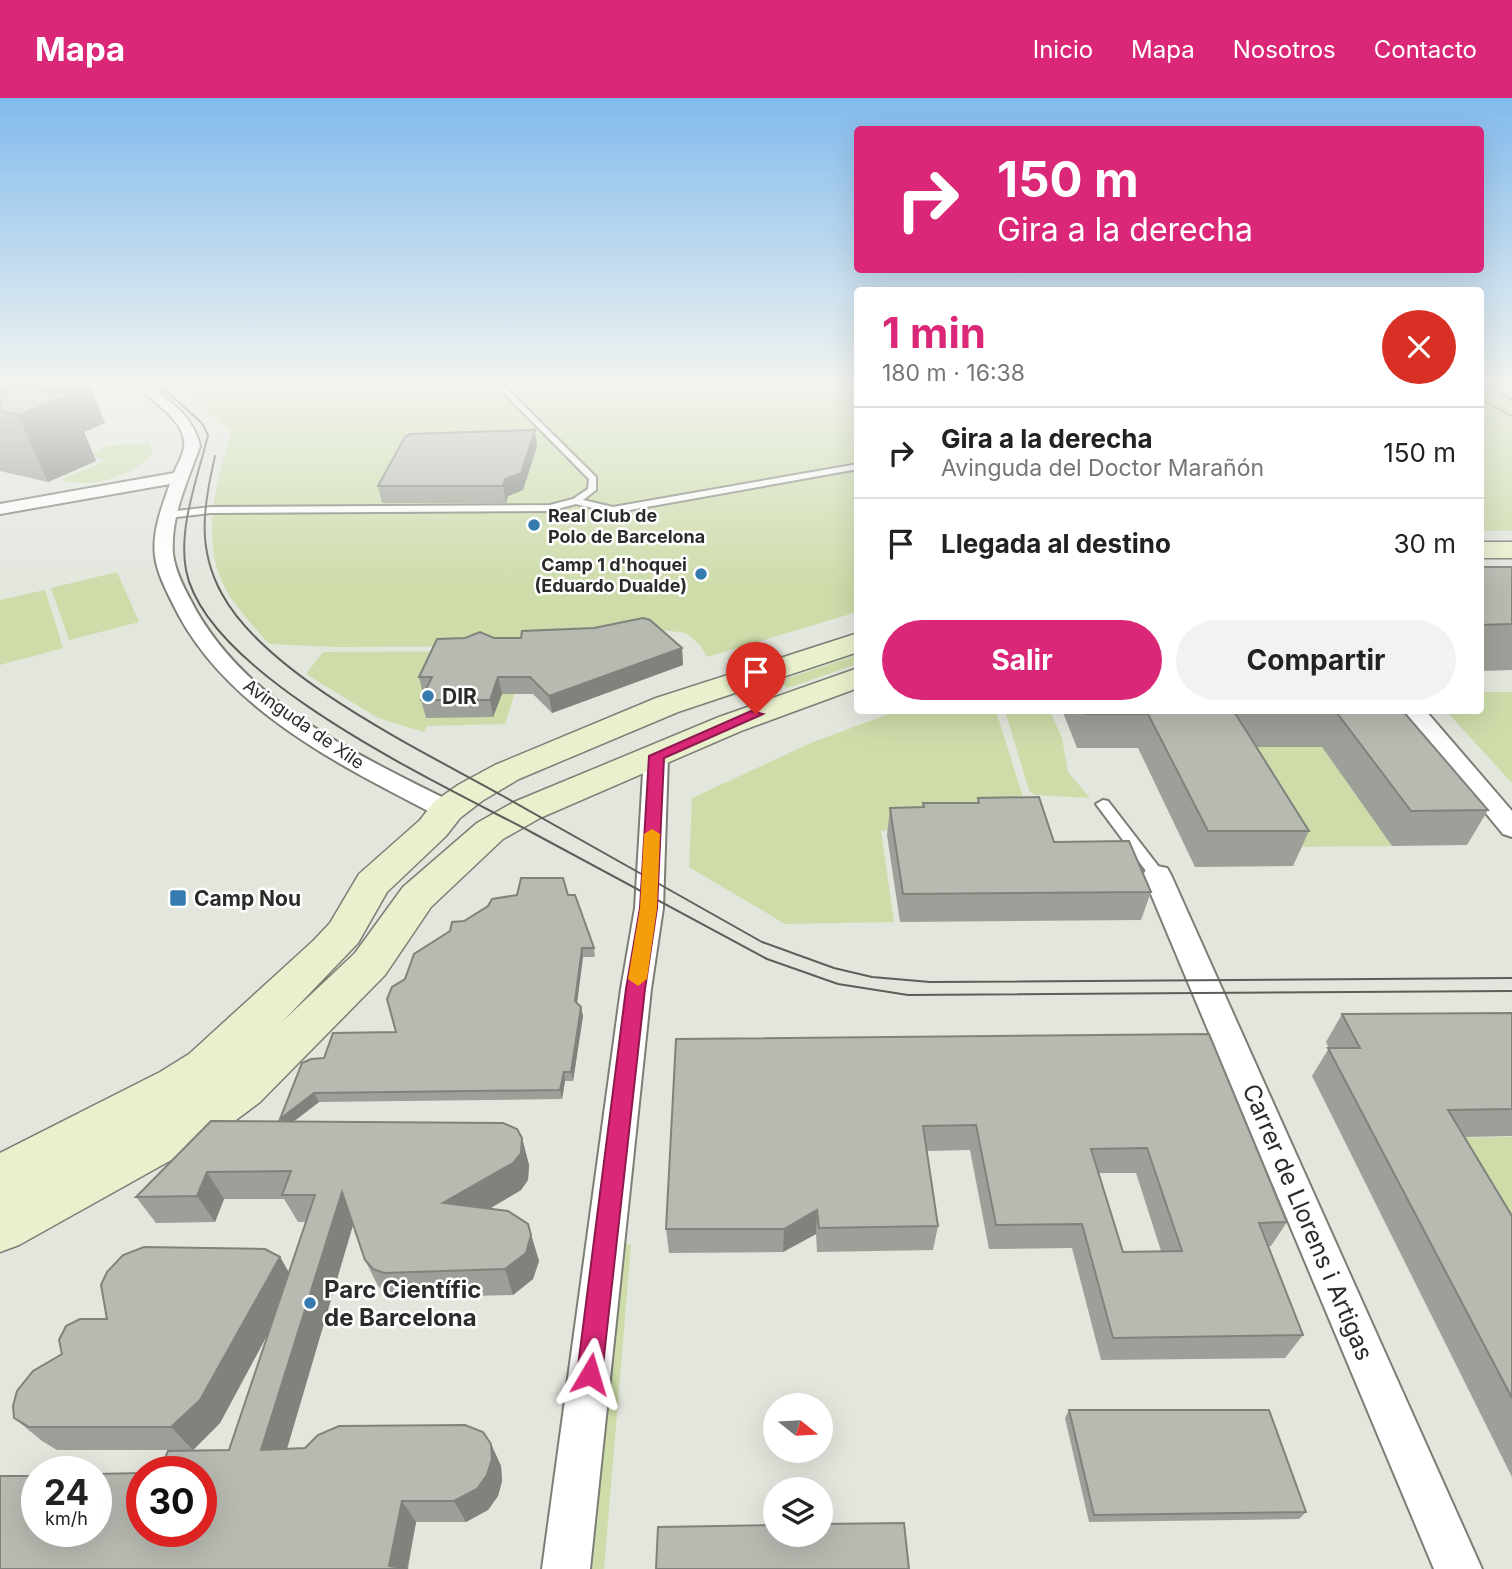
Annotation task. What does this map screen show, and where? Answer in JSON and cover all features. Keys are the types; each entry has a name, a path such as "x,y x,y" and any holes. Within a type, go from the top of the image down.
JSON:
{"street":[{"name":"Avinguda de Xile","path":"190,452 168,515 164,558 181,608 221,662 253,692 363,767 490,831"},
{"path":"0,509 180,477"},
{"path":"1484,550 1512,550"},
{"path":"1484,572 1512,572"},
{"path":"0,1178 177,1086 205,1067 328,952 344,933 373,883 433,828 447,810 507,772 667,705 854,643"},
{"path":"0,1227 179,1131 243,1088 370,964 417,897 490,831 527,810 730,724 854,678"},
{"path":"1415,714 1512,828"},
{"path":"566,1569 636,989 649,908 656,756"},
{"name":"Carrer de Llorens i Artigas","path":"1157,875 1458,1569"}],"lane":[{"path":"168,515 211,510 550,508 576,502 592,491 593,479 566,452"},
{"path":"576,502 612,510 854,467"},
{"path":"1103,804 1157,875"}],"green space":[{"path":"96,452 151,452 152,455 132,469 109,479 85,483 61,480 107,460 89,456"},
{"name":"Real Club de Polo de Barcelona","path":"226,452 854,452 854,613 707,657 699,644 686,633 662,630 597,646 335,647 269,644 231,598 215,558 213,516"},
{"path":"1484,452 1512,452 1512,531 1484,531"},
{"path":"117,572 139,622 69,640 51,588"},
{"path":"45,590 63,648 0,665 0,600"},
{"name":"DIR","path":"528,651 505,724 427,726 424,732 378,718 306,674 323,652"},
{"path":"854,656 854,665 788,688 779,681"},
{"path":"1484,692 1512,692 1512,783 1449,714 1484,714"},
{"path":"889,714 997,714 1030,819 881,831 894,922 785,924 689,867 692,798 813,742"},
{"path":"1006,714 1051,714 1062,738 1068,772 1090,798 1034,795 1029,790"},
{"path":"1223,747 1322,747 1392,846 1282,847"},
{"path":"1512,1137 1512,1300 1419,1138"},
{"path":"604,1239 631,1245 604,1569 573,1569"}],"building":[{"path":"397,452 528,452 521,473 505,479 503,486 378,486"},
{"path":"1484,567 1512,567 1512,624 1484,625"},
{"path":"643,618 650,620 682,648 549,696 530,677 498,677 490,700 421,700 432,677 419,677 437,639 465,638 480,632 494,638 521,638 522,631 594,628"},
{"path":"1148,714 1236,714 1309,831 1208,831"},
{"path":"1338,714 1405,714 1488,810 1411,811"},
{"path":"1039,797 1054,842 1129,841 1151,892 903,894 890,808 924,807 923,803 979,803 978,798"},
{"path":"521,878 563,878 568,895 575,895 594,948 582,948 575,1001 581,1007 571,1072 564,1072 560,1090 314,1093 280,1119 302,1063 324,1058 333,1033 396,1032 387,999 392,987 405,979 414,954 450,931 452,922 464,921 488,906 492,899 517,895"},
{"path":"1512,1013 1512,1109 1448,1110 1512,1216 1512,1398 1328,1048 1360,1048 1342,1014"},
{"path":"1209,1034 1287,1222 1259,1223 1303,1335 1113,1338 1082,1224 996,1225 976,1125 923,1126 938,1226 819,1228 817,1210 784,1229 666,1229 676,1039","holes":["1147,1148 1182,1251 1123,1252 1091,1149"]},
{"path":"211,1121 503,1123 517,1129 522,1138 521,1153 513,1163 443,1203 508,1211 528,1224 531,1235 526,1253 505,1269 384,1273 373,1269 365,1260 342,1192 261,1450 305,1448 318,1435 339,1426 465,1425 483,1432 491,1444 492,1459 487,1475 477,1489 454,1501 402,1501 389,1566 408,1569 0,1569 0,1476 21,1476 21,1547 112,1547 112,1474 126,1473 126,1547 217,1547 217,1456 166,1456 168,1451 229,1450 315,1195 282,1195 291,1171 207,1172 197,1196 136,1197"},
{"path":"144,1247 265,1249 280,1257 200,1400 171,1427 29,1427 14,1418 13,1406 17,1391 33,1371 62,1354 59,1340 66,1326 80,1319 107,1319 101,1285 107,1272 123,1255"},
{"path":"1069,1410 1269,1410 1306,1512 1094,1515"},
{"path":"904,1523 909,1569 656,1569 658,1527 763,1525 763,1547 833,1547 833,1524"}],"tram line":[{"path":"204,452 187,519 184,554 186,570 203,610 236,649 281,687 389,757 767,959 838,984 908,995 1512,991"},
{"path":"215,456 206,509 205,543 208,560 222,594 244,625 273,654 309,682 390,734 762,942 834,968 872,977 930,982 1512,978"}],"slow traffic":[{"path":"638,979 649,908 652,834"}],"place":[{"name":"Real Club de Polo de Barcelona","path":"534,525"},
{"name":"Camp 1 d'hoquei (Eduardo Dualde)","path":"701,574"},
{"name":"DIR","path":"428,696"},
{"name":"Camp Nou","path":"178,898"},
{"name":"Parc Científic de Barcelona","path":"310,1303"}],"route":[{"path":"590,1374 636,989 649,908 656,756 756,714"}]}
